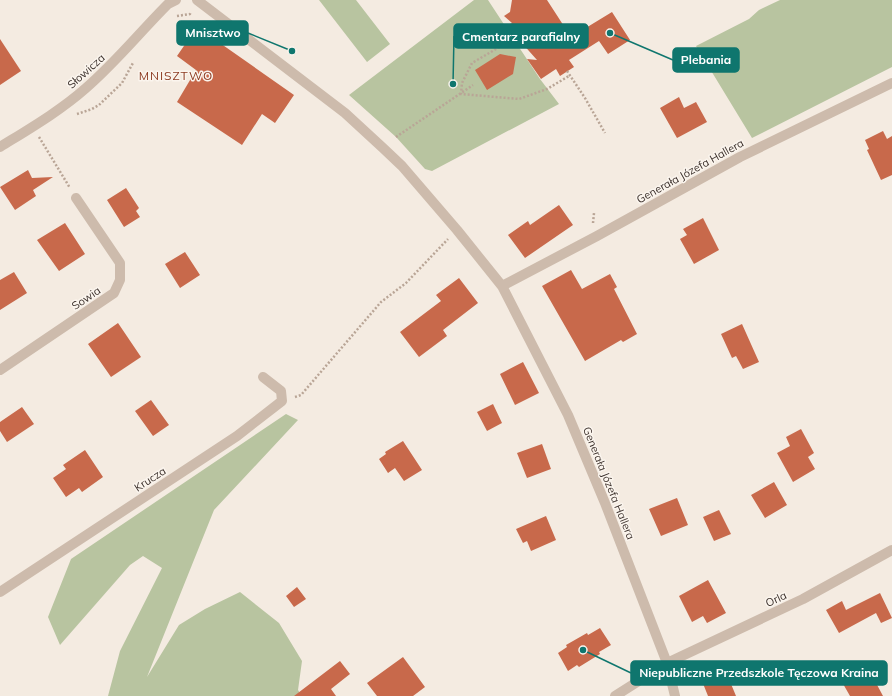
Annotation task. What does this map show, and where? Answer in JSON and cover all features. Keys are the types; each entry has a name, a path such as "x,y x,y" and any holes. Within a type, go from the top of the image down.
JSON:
{"street":[{"name":"Słowicza","path":"0,147 62,107 86,89 113,64 168,4 176,0"},
{"name":"Generała Józefa Hallera","path":"197,0 282,63 345,113 402,166 457,230 502,286 568,415 605,503 667,663 675,696"},
{"name":"Generała Józefa Hallera","path":"502,286 597,236 740,157 892,83"},
{"name":"Sowia","path":"0,370 114,293 120,280 120,263 76,198"},
{"name":"Krucza","path":"0,592 237,436 282,401 281,391 263,377"},
{"name":"Orla","path":"615,696 667,663 803,599 892,550"}],"path":[{"path":"461,94 462,84 472,63 510,41"},
{"path":"567,71 585,98 605,133"},
{"path":"461,94 519,99 547,89 569,76"},
{"path":"396,137 473,85"},
{"path":"32,127 76,198"},
{"path":"593,224 594,214"},
{"path":"292,398 301,395 381,302 406,284 457,230"}],"green space":[{"path":"319,0 356,0 390,44 367,62"},
{"path":"474,0 488,0 540,79 559,104 432,171 425,169 396,137 349,95"},
{"path":"780,0 892,0 892,67 752,138 696,46 749,19 759,10"},
{"path":"286,414 298,420 214,510 147,677 179,625 205,609 240,592 279,623 302,661 298,690 302,696 108,696 120,651 162,568 143,556 130,565 60,645 48,617 71,559"}],"building":[{"path":"512,0 547,0 571,37 612,12 630,40 608,54 599,41 569,60 574,67 560,76 556,69 541,79 527,59 537,60 521,42 522,40 515,33 517,32 510,24 512,23 504,16 510,12"},
{"path":"197,27 294,95 275,123 262,114 242,145 177,102 196,70 177,56"},
{"path":"0,39 21,71 0,85"},
{"path":"500,54 516,57 513,74 487,90 475,70"},
{"path":"679,97 684,108 696,102 707,122 677,138 660,108"},
{"path":"883,131 887,139 892,136 892,175 881,180 867,150 869,149 865,140"},
{"path":"28,170 32,178 53,177 33,190 36,196 15,210 0,187"},
{"path":"126,188 139,208 136,211 140,217 124,227 107,200"},
{"path":"559,205 573,225 525,258 508,235 528,221 530,225"},
{"path":"703,218 719,250 694,264 680,239 687,235 683,229"},
{"path":"65,223 85,254 59,271 37,240"},
{"path":"185,252 200,275 180,288 165,264"},
{"path":"571,270 582,289 610,274 617,287 614,289 637,334 623,342 621,340 585,361 542,286"},
{"path":"14,272 27,293 0,310 0,280"},
{"path":"459,278 478,303 443,330 447,336 419,357 400,332 441,301 436,295"},
{"path":"118,323 141,357 111,377 88,344"},
{"path":"742,324 759,362 743,369 736,356 732,358 721,334"},
{"path":"523,362 539,393 515,405 500,374"},
{"path":"151,400 169,425 153,436 135,411"},
{"path":"493,404 502,423 487,431 477,412"},
{"path":"22,407 34,424 7,442 0,431 0,422"},
{"path":"801,429 814,453 808,457 815,469 793,482 777,453 790,446 786,437"},
{"path":"403,441 422,470 404,481 395,468 388,473 379,459 386,454 385,452"},
{"path":"542,444 551,469 527,478 517,453"},
{"path":"85,450 103,477 82,492 79,488 66,497 53,478 66,469 63,465"},
{"path":"774,482 787,505 765,518 751,495"},
{"path":"677,498 688,525 661,536 649,509"},
{"path":"719,510 731,534 714,541 703,517"},
{"path":"546,516 556,540 531,551 527,541 523,543 516,529"},
{"path":"708,580 726,613 707,623 703,616 692,622 679,596"},
{"path":"297,587 306,599 294,607 286,596"},
{"path":"880,593 892,618 881,623 876,613 839,633 826,610 842,601 846,610"},
{"path":"600,628 611,645 579,667 577,665 568,671 558,653 567,647 566,645 587,633 588,635"},
{"path":"403,657 425,687 413,696 377,696 367,683"},
{"path":"340,661 350,674 331,689 336,696 294,696"},
{"path":"724,667 736,696 708,696 700,676"},
{"path":"868,668 883,696 850,696 842,682"}],"place":[{"name":"Plebania","path":"610,33"},
{"name":"Mnisztwo","path":"292,51"},
{"name":"Cmentarz parafialny","path":"453,84"},
{"name":"Niepubliczne Przedszkole Tęczowa Kraina","path":"583,650"}],"district":[{"name":"MNISZTWO","path":"176,75"}]}
